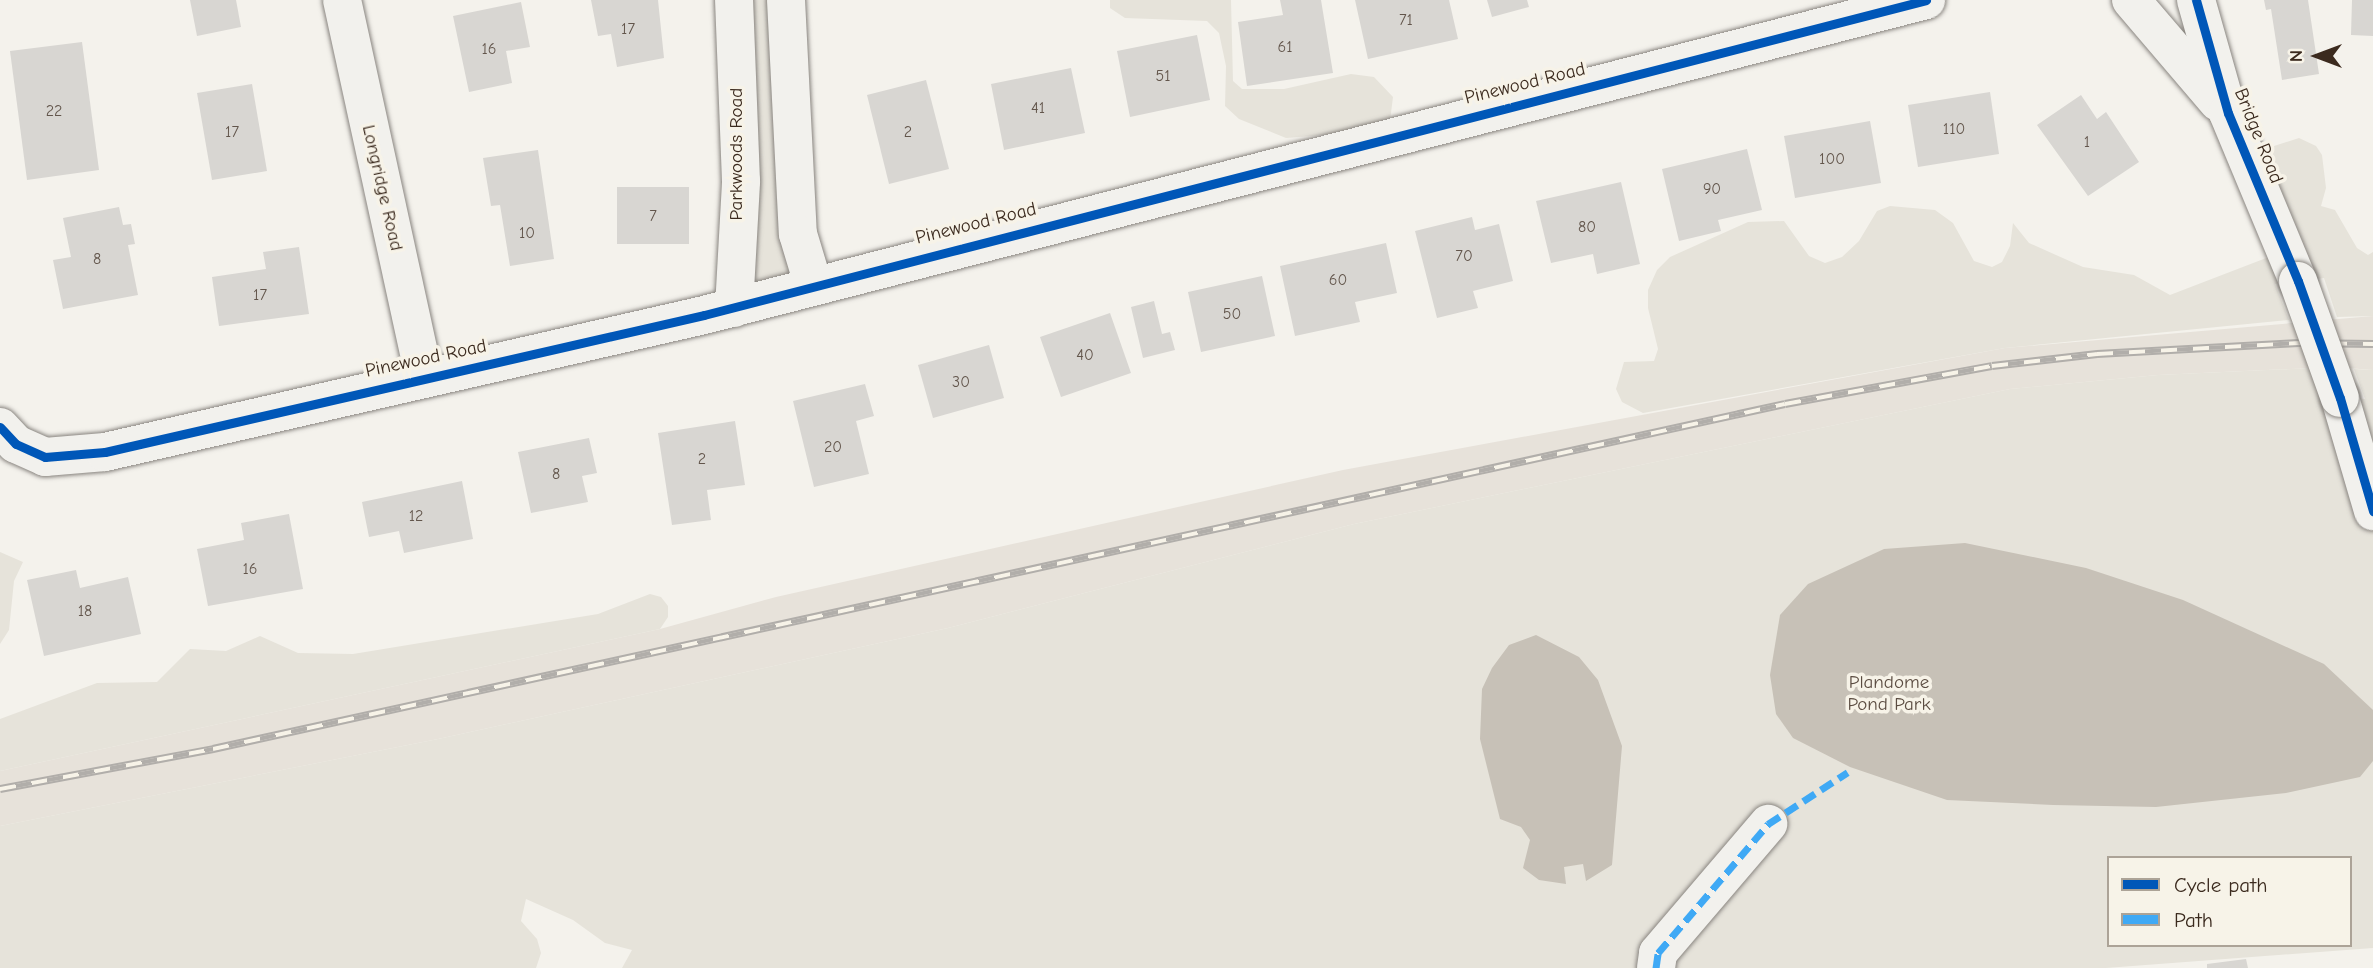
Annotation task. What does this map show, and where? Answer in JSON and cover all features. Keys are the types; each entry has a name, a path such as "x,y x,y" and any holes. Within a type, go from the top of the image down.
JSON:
{"street":[{"name":"Longridge Road","path":"342,0 424,377"},
{"name":"Parkwoods Road","path":"734,0 740,181 734,308"},
{"path":"786,0 798,234 813,284"},
{"name":"Pinewood Road","path":"0,427 30,453 45,457 105,452 734,308 813,284 1926,0"},
{"name":"Bridge Road","path":"2131,0 2228,113"},
{"name":"Bridge Road","path":"2196,0 2228,113 2298,281 2340,398 2373,511"},
{"path":"1656,968 1658,953 1768,824"}],"shaded area":[{"path":"2373,316 2373,370 2333,367 2158,375 2010,389 1354,524 948,628 438,739 0,826 0,771 660,629 776,597 1343,470 2005,348"},
{"path":"1965,543 2086,568 2183,600 2324,664 2373,710 2373,761 2360,777 2286,793 2156,807 2053,805 1947,800 1850,767 1793,738 1776,714 1770,675 1780,615 1808,584 1884,549"},
{"path":"1536,635 1579,657 1598,680 1622,746 1612,865 1586,881 1583,864 1564,867 1566,884 1539,880 1523,868 1530,840 1521,827 1500,819 1480,739 1482,689 1492,668 1509,645"}],"green space":[{"path":"734,0 786,0 813,284 734,308"},
{"path":"1110,0 1231,0 1233,81 1242,89 1284,89 1351,74 1374,77 1393,97 1390,121 1374,131 1286,138 1239,119 1225,106 1226,66 1219,33 1207,21 1125,18 1110,8"},
{"path":"2299,138 2316,146 2322,155 2326,188 2321,206 2335,210 2357,248 2368,255 2373,252 2373,316 2337,317 2324,278 2275,284 2289,320 2005,348 1643,413 1622,402 1616,389 1624,362 1654,361 1658,349 1648,308 1648,290 1657,270 1670,257 1748,222 1784,221 1809,256 1825,263 1842,257 1859,241 1877,211 1890,206 1935,210 1953,223 1974,261 1992,267 2002,262 2010,246 2013,223 2029,243 2083,267 2134,275 2170,295 2287,250 2246,155"},
{"name":"Plandome Pond Park","path":"2333,367 2343,398 2365,399 2354,369 2373,370 2373,948 2106,968 622,968 632,950 605,943 573,920 526,899 521,921 537,939 541,953 536,968 0,968 0,826 438,739 948,628 1354,524 2010,389 2158,375"},
{"path":"0,552 23,562 14,581 9,630 0,644"},
{"path":"650,594 661,597 668,606 668,617 660,629 0,771 0,719 97,683 157,682 190,649 226,651 260,636 298,653 353,654 598,614"}],"building":[{"path":"190,0 236,0 241,27 197,36"},
{"path":"591,0 658,0 664,58 617,67 611,34 598,36"},
{"path":"1280,0 1321,0 1333,73 1247,86 1238,22 1283,15"},
{"path":"1355,0 1449,0 1458,39 1368,59"},
{"path":"1487,0 1527,0 1529,7 1492,17"},
{"path":"2264,0 2308,0 2319,74 2282,80 2271,9 2266,10"},
{"path":"2352,0 2373,0 2373,36 2351,35"},
{"path":"521,2 530,47 506,51 512,83 469,92 453,16"},
{"path":"1197,35 1210,100 1130,117 1117,51"},
{"path":"82,42 99,170 27,180 10,51"},
{"path":"1071,68 1085,133 1004,150 991,84"},
{"path":"926,80 949,169 889,184 867,95"},
{"path":"252,84 267,171 212,180 197,93"},
{"path":"1990,92 1999,154 1918,167 1908,105"},
{"path":"2081,95 2097,119 2106,112 2139,162 2088,196 2037,125"},
{"path":"1870,121 1881,183 1795,198 1784,136"},
{"path":"1747,149 1762,210 1718,220 1721,231 1679,241 1662,169"},
{"path":"538,150 554,259 510,266 500,205 491,206 483,158"},
{"path":"1621,182 1640,264 1597,274 1593,254 1551,263 1536,201"},
{"path":"617,187 689,187 689,244 617,244"},
{"path":"119,207 123,225 131,224 135,244 128,245 138,295 63,309 53,260 71,257 63,218"},
{"path":"1472,217 1475,230 1499,224 1513,281 1473,291 1478,308 1437,318 1415,231"},
{"path":"1386,243 1397,293 1355,302 1360,322 1295,336 1280,266"},
{"path":"299,247 309,314 219,326 212,277 266,269 263,252"},
{"path":"1262,276 1275,336 1201,352 1188,292"},
{"path":"1154,301 1162,334 1170,332 1175,350 1143,358 1131,307"},
{"path":"1110,313 1131,373 1061,397 1040,337"},
{"path":"989,345 1004,398 933,418 918,365"},
{"path":"865,384 874,416 856,421 869,474 814,487 793,401"},
{"path":"735,421 745,485 707,490 711,520 672,525 658,433"},
{"path":"589,438 597,473 582,476 588,502 531,513 518,452"},
{"path":"462,481 473,539 404,553 399,531 369,537 362,502"},
{"path":"289,514 303,589 208,606 197,549 244,540 241,523"},
{"path":"76,570 80,588 128,577 141,634 44,656 27,580"},
{"path":"2246,959 2248,968 2207,968 2207,964"}],"railway":[{"path":"0,789 213,749 1785,404 1992,366 2097,354 2299,343 2373,344"}],"marked path":[{"path":"1656,968 1658,953 1768,824 1848,772"}],"cycle path":[{"path":"0,427 16,444 45,457 105,452 704,315 1926,0"},
{"path":"2196,0 2228,113 2298,281 2340,398 2373,511"}]}
